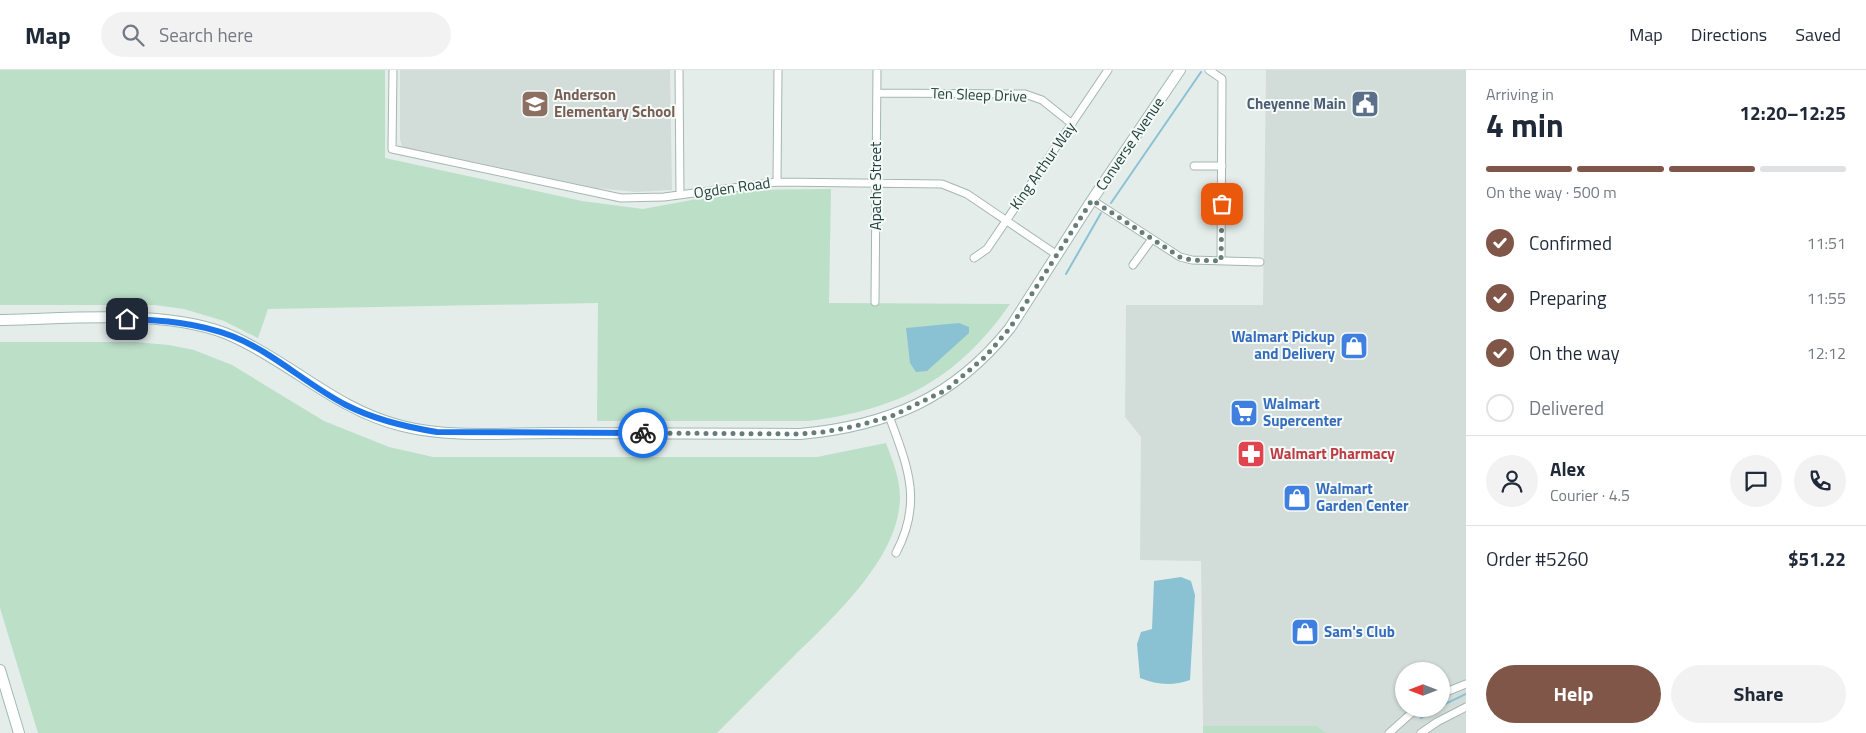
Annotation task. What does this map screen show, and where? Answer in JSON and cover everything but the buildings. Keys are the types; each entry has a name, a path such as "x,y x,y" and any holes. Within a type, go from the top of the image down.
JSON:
{"main road":[{"name":"Converse Avenue","path":"0,320 148,320 202,327 232,336 260,351 325,393 373,417 437,432 800,434 856,426 890,416 946,390 985,357 1010,328 1092,200 1180,70"},
{"path":"0,670 19,733"}],"street":[{"name":"Ogden Road","path":"393,70 392,149 603,195 640,199 777,182 930,182 953,187 1007,220 1057,255"},
{"path":"679,70 680,195"},
{"path":"777,182 778,70"},
{"name":"Apache Street","path":"875,302 877,70"},
{"name":"King Arthur Way","path":"974,258 987,249 1108,70"},
{"path":"1209,70 1222,79 1221,261"},
{"name":"Ten Sleep Drive","path":"877,93 1025,94 1042,100 1072,124"},
{"path":"1194,166 1222,166"},
{"path":"1092,200 1180,257 1192,260 1260,262"},
{"path":"1133,265 1152,239"},
{"path":"890,416 906,459 912,496 912,510 906,532 896,553"},
{"path":"1450,690 1466,684"},
{"path":"1421,733 1437,722 1466,707"},
{"path":"1389,733 1406,718"}],"shaded area":[{"name":"Anderson Elementary School","path":"400,70 670,70 672,190 636,192 596,188 402,147 400,139"},
{"path":"1266,70 1466,70 1466,733 1327,733 1317,726 1203,726 1201,561 1140,560 1141,437 1125,417 1126,305 1263,305"}],"green space":[{"path":"0,70 385,70 385,158 582,201 643,209 746,190 831,189 829,303 1010,304 969,353 947,372 923,387 870,409 808,421 597,421 598,303 268,309 258,338 224,321 184,309 155,305 0,305"},
{"path":"0,342 135,342 169,345 194,350 232,365 324,421 389,447 433,457 817,457 886,443 899,483 899,509 894,530 885,550 857,590 824,627 717,733 38,733 0,608"},
{"path":"1203,726 1317,726 1327,733 1203,733"}],"water":[{"path":"959,323 969,327 969,333 927,371 916,372 910,363 906,328"},
{"path":"1181,577 1191,581 1195,595 1190,680 1165,684 1140,678 1137,644 1141,632 1152,629 1154,581"}],"waterway":[{"path":"1111,203 1201,72"},
{"path":"1066,274 1101,213"},
{"path":"1450,702 1466,694"}],"way so far":[{"path":"643,433 800,434 856,426 892,416 946,390 985,357 998,343 1010,328 1092,200 1180,257 1206,261 1221,261 1222,204"}],"place":[{"name":"Anderson Elementary School","path":"535,104"},
{"name":"Cheyenne Main","path":"1365,104"},
{"name":"Walmart Pickup and Delivery","path":"1354,346"},
{"name":"Walmart Supercenter","path":"1244,413"},
{"name":"Walmart Pharmacy","path":"1251,454"},
{"name":"Walmart Garden Center","path":"1297,498"},
{"name":"Sam's Club","path":"1305,632"}],"route":[{"path":"127,319 166,321 202,327 232,336 260,351 346,405 373,417 404,426 437,432 643,433"}]}
